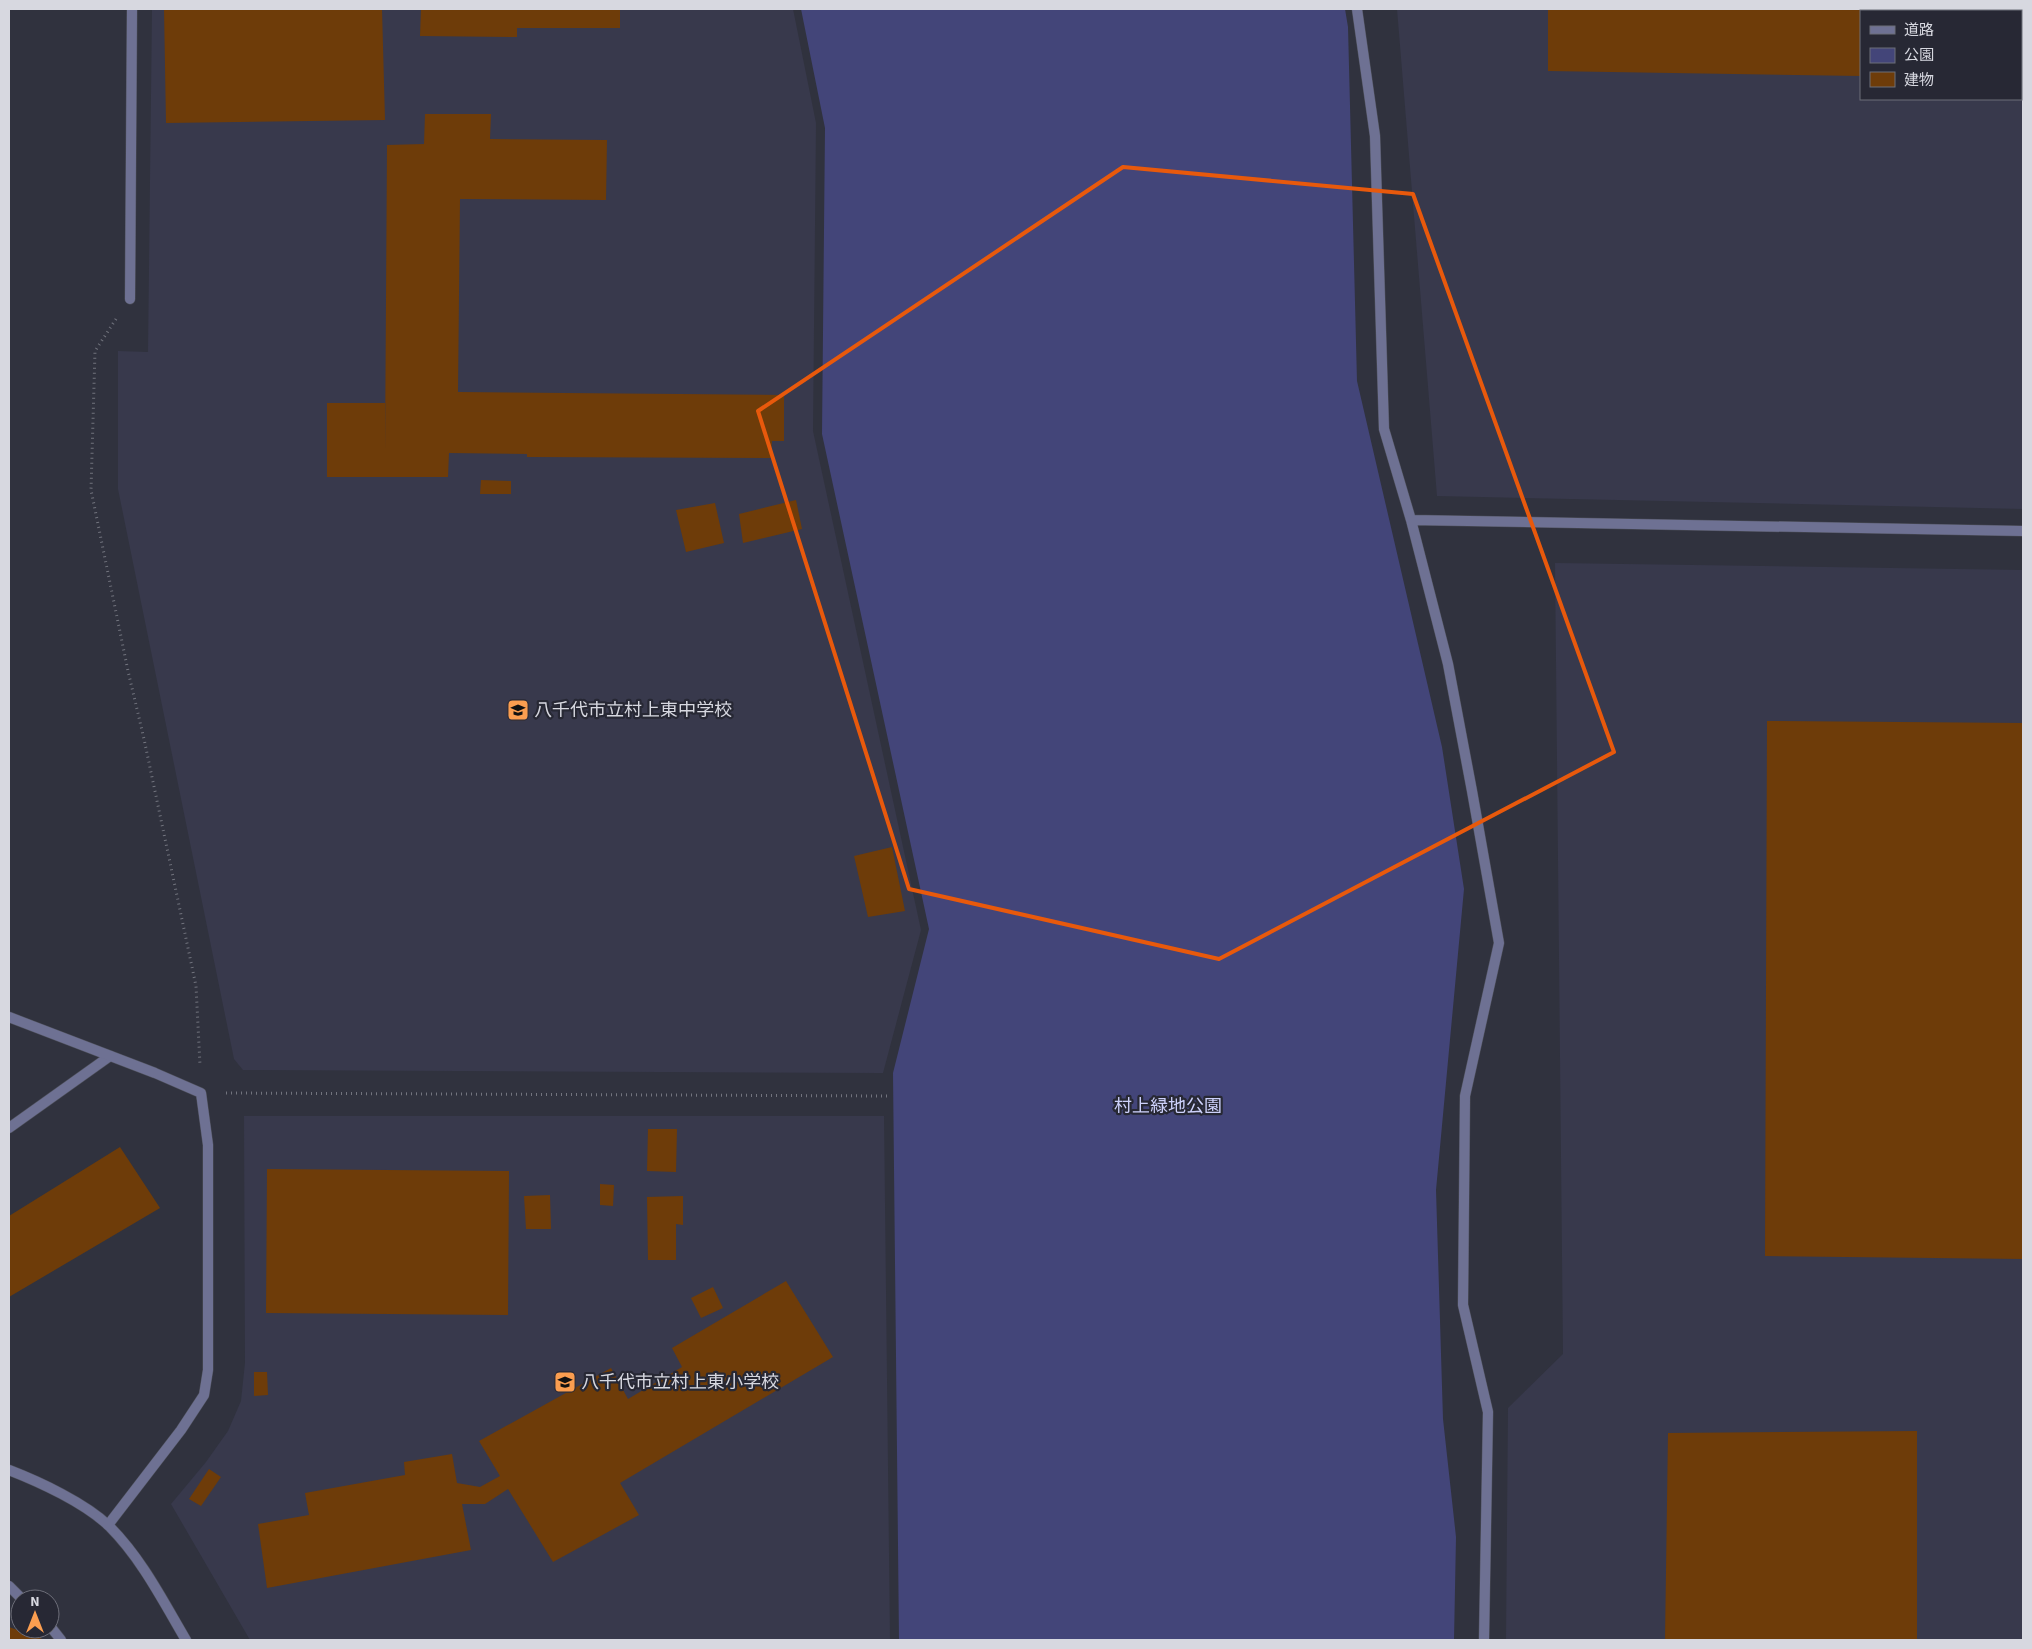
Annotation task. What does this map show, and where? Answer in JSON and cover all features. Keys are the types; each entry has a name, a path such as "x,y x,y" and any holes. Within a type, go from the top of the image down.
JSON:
{"street":[{"path":"130,299 132,9"},
{"path":"1357,9 1376,136 1384,429 1411,520 1448,664 1499,942 1465,1096 1463,1306 1488,1412 1484,1640"},
{"path":"1411,520 2023,531"},
{"path":"9,1017 201,1093 208,1145 208,1370 204,1395 182,1430 108,1525"},
{"path":"9,1128 110,1056"},
{"path":"9,1470 41,1483 108,1525 143,1566 186,1640"}],"path":[{"path":"130,299 95,351 91,490 196,986 201,1093 888,1096"}],"highlighted area":[{"path":"1123,167 1413,194 1614,752 1219,959 909,889 758,411"}],"shaded area":[{"name":"八千代市立村上東中学校","path":"152,9 793,9 816,123 813,431 921,930 883,1073 243,1070 234,1059 118,489 118,351 148,352"},
{"path":"1397,9 2023,9 2023,509 1437,496"},
{"path":"1555,563 2023,570 2023,1640 1506,1640 1508,1408 1563,1354"},
{"name":"八千代市立村上東小学校","path":"244,1116 884,1116 890,1640 250,1640 171,1504 206,1462 228,1431 241,1401 245,1363"}],"green space":[{"name":"村上緑地公園","path":"801,9 1345,9 1348,27 1357,381 1442,747 1464,889 1436,1190 1443,1419 1456,1537 1454,1640 899,1640 893,1073 929,929 822,434 825,128"}],"building":[{"path":"164,9 382,9 385,120 166,123"},
{"path":"421,9 620,9 620,28 517,28 517,37 420,36"},
{"path":"1548,9 2023,9 2023,78 2022,10 1860,10 1860,76 1548,71"},
{"path":"425,114 491,114 490,139 607,140 606,200 460,199 458,392 784,395 784,441 772,441 771,458 527,457 527,454 449,453 448,477 327,477 327,403 385,403 385,453 387,145 424,144"},
{"path":"481,480 511,481 511,494 480,494"},
{"path":"796,500 802,529 743,543 739,514"},
{"path":"715,503 724,543 686,552 676,510"},
{"path":"1767,721 2023,723 2023,1259 1765,1256"},
{"path":"892,847 905,911 868,917 854,856"},
{"path":"648,1129 677,1129 676,1172 647,1171"},
{"path":"120,1147 160,1208 9,1297 9,1216"},
{"path":"267,1169 509,1171 508,1315 266,1313"},
{"path":"600,1184 614,1185 613,1206 600,1205"},
{"path":"550,1195 551,1229 526,1229 524,1196"},
{"path":"683,1196 683,1225 676,1224 676,1260 648,1260 647,1197"},
{"path":"786,1281 833,1357 620,1483 639,1515 553,1562 508,1489 485,1504 462,1504 471,1550 267,1588 258,1524 309,1515 305,1493 405,1475 404,1462 452,1454 457,1483 480,1487 500,1476 479,1441 611,1368 628,1399 682,1367 672,1348"},
{"path":"713,1287 723,1308 701,1318 691,1298"},
{"path":"254,1372 267,1372 268,1395 254,1396"},
{"path":"1917,1431 1917,1640 1665,1640 1668,1433"},
{"path":"209,1469 221,1477 201,1506 189,1499"},
{"path":"9,1627 10,1639 45,1640 9,1640"}],"place":[{"name":"八千代市立村上東中学校","path":"518,710"},
{"name":"八千代市立村上東小学校","path":"565,1382"}]}
